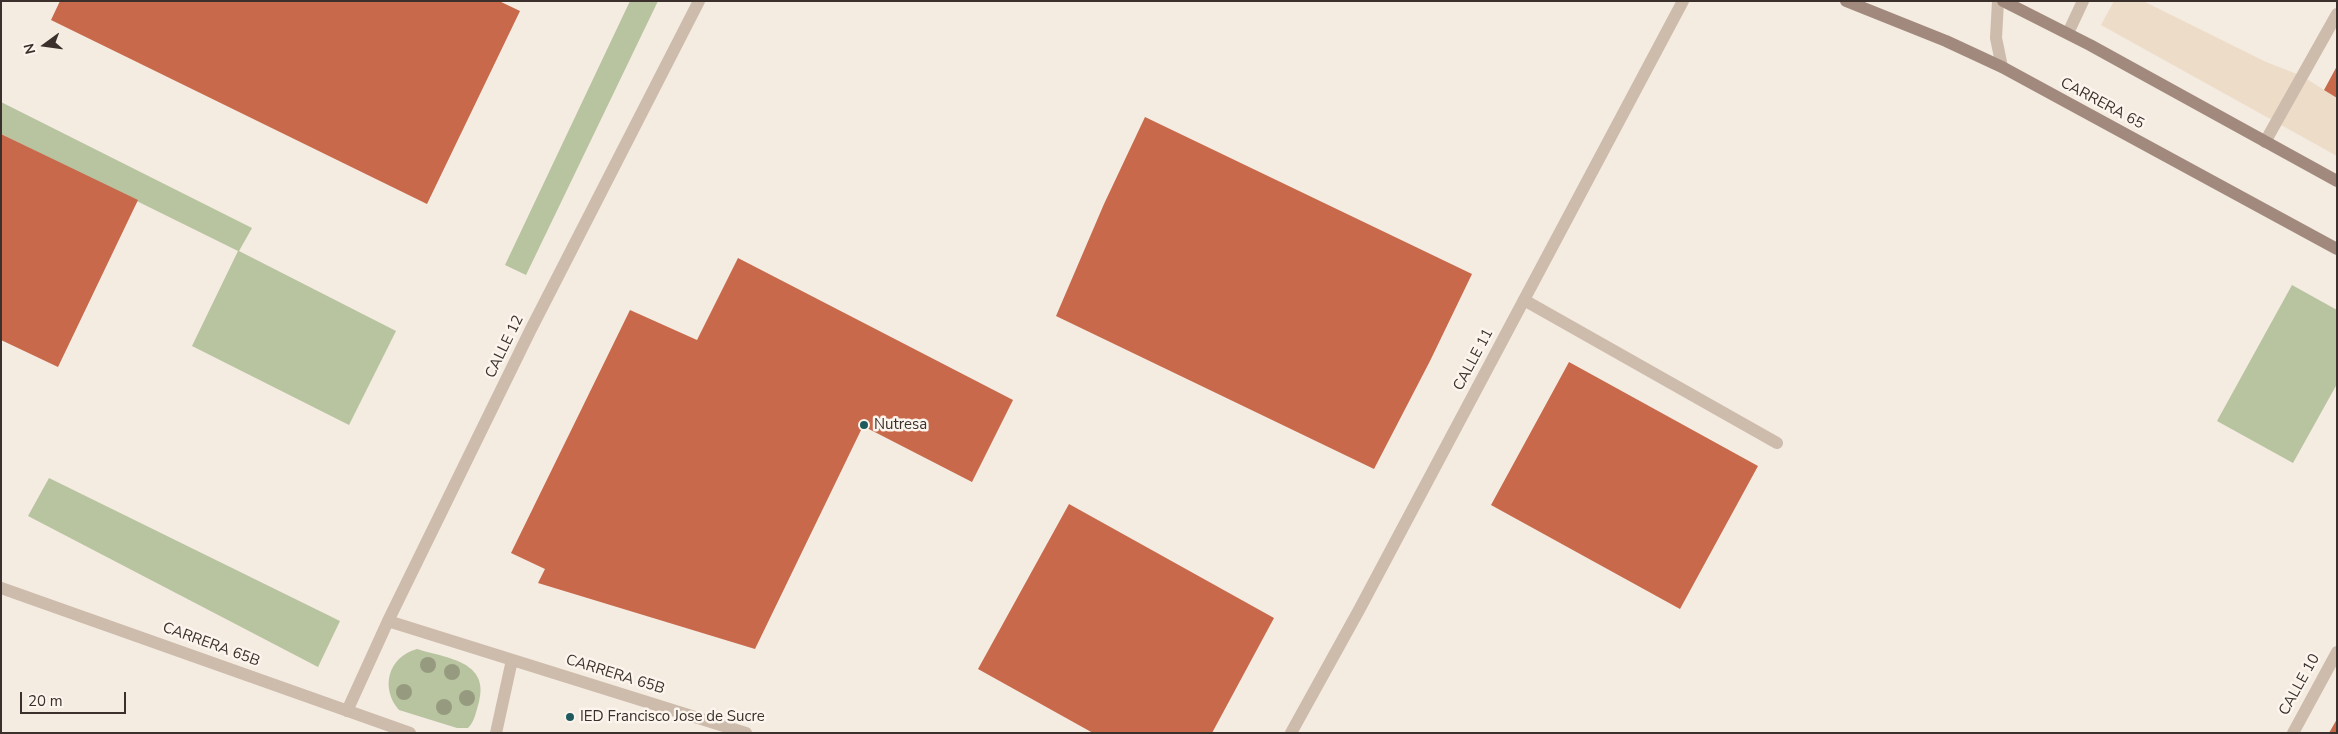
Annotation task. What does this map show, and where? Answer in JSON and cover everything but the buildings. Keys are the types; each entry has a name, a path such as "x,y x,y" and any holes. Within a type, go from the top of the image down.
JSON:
{"street":[{"name":"CALLE 12","path":"347,710 388,621 530,331 699,1"},
{"name":"CALLE 11","path":"1291,733 1359,610 1684,1"},
{"name":"CARRERA 65","path":"1846,1 1946,40 2002,67 2337,249"},
{"path":"1998,1 1996,38 2002,67"},
{"path":"2003,1 2068,33 2337,181"},
{"path":"2068,33 2082,1"},
{"path":"2265,142 2337,14"},
{"path":"1524,300 1777,443"},
{"name":"CARRERA 65B","path":"1,588 410,733"},
{"name":"CARRERA 65B","path":"388,621 746,733"},
{"name":"CALLE 10","path":"2293,733 2337,652"},
{"path":"496,733 512,660"}],"green space":[{"path":"630,1 658,1 526,275 505,265"},
{"path":"1,102 252,228 239,251 396,331 349,425 192,346 238,251 1,134"},
{"path":"2292,285 2337,310 2337,384 2293,463 2217,421"},
{"path":"49,478 340,621 318,667 28,516"},
{"path":"417,649 463,664 472,670 478,678 481,688 479,702 474,719 468,728 457,728 399,710 393,701 389,683 390,674 399,659"}],"shaded area":[{"path":"2114,1 2143,1 2266,62 2302,76 2337,98 2337,156 2101,25"}],"place":[{"name":"Nutresa","path":"864,425"},
{"name":"IED Francisco Jose de Sucre","path":"570,717"}]}
